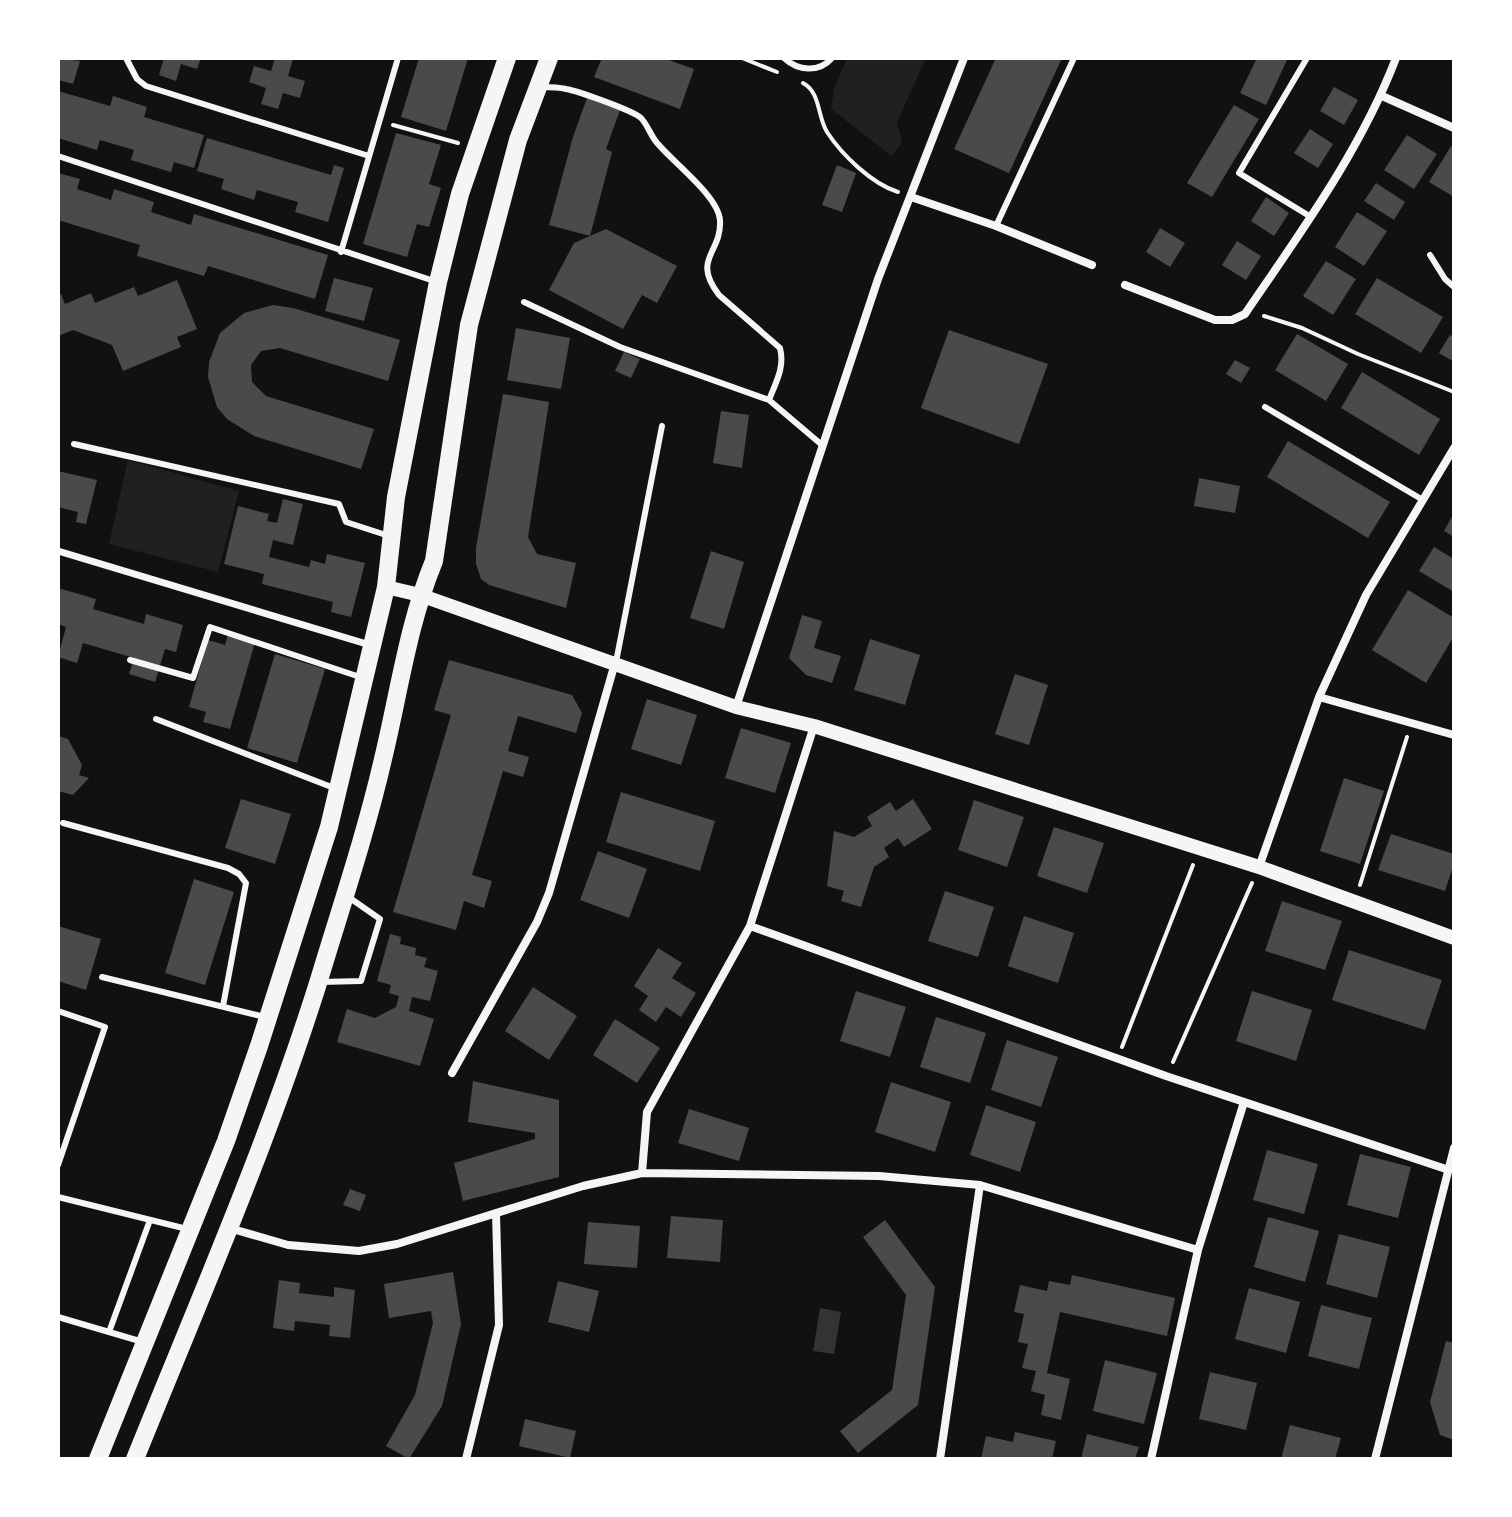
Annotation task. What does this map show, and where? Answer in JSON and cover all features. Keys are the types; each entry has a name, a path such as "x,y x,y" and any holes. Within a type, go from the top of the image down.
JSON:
{"main road":[{"path":"98,1459 226,1141 269,1018 329,827 386,587 391,537 420,362 438,282 460,194 507,58"},
{"path":"135,1459 264,1141 318,982 382,763 420,595 434,561 469,325 518,140 549,58"}],"street":[{"path":"736,707 878,279 964,58"},
{"path":"1125,285 1215,320 1232,320 1245,314 1311,217 1382,96 1396,58"},
{"path":"1382,96 1454,128"},
{"path":"911,197 996,226 1092,265"},
{"path":"1259,867 1319,697 1366,595 1454,448"},
{"path":"58,551 372,646"},
{"path":"386,587 420,595 736,707 814,726 1259,867 1454,938"},
{"path":"452,1073 537,922 549,893 615,663"},
{"path":"1319,697 1454,735"},
{"path":"642,1173 647,1112 750,926 814,726"},
{"path":"750,926 1166,1076 1449,1170"},
{"path":"1151,1459 1198,1250 1244,1102"},
{"path":"1375,1459 1454,1148"},
{"path":"228,1228 288,1245 359,1251 397,1244 583,1186 642,1173 879,1176 980,1185 1198,1250"},
{"path":"940,1459 980,1185"},
{"path":"466,1459 499,1325 496,1213"}],"lane":[{"path":"126,58 137,79 146,86 369,156"},
{"path":"341,252 398,58"},
{"path":"784,58 800,67 816,69 832,58"},
{"path":"996,226 1074,58"},
{"path":"1307,58 1239,173 1311,217"},
{"path":"538,86 565,89 641,117 658,144 712,201 720,217 719,231 706,265 712,287 780,348 783,358 769,400"},
{"path":"58,156 438,282"},
{"path":"1430,255 1454,287"},
{"path":"524,302 620,347 769,400 822,445"},
{"path":"1265,407 1423,500"},
{"path":"615,663 662,426"},
{"path":"74,444 339,504 346,522 391,537"},
{"path":"130,660 193,678 210,627 365,678"},
{"path":"156,719 337,790"},
{"path":"63,823 228,868 239,874 246,883 223,1006"},
{"path":"318,982 361,981 369,957 380,919 344,894"},
{"path":"102,977 269,1018"},
{"path":"58,1011 105,1027 58,1165"},
{"path":"58,1197 191,1230"},
{"path":"109,1332 150,1220"},
{"path":"58,1317 146,1342"}],"path":[{"path":"742,58 781,74"},
{"path":"794,79 813,90 827,131 867,176 882,187 911,197"},
{"path":"380,121 476,147"},
{"path":"1245,314 1271,317 1302,328 1454,392"},
{"path":"1355,901 1411,723"},
{"path":"1118,1059 1200,848"},
{"path":"1166,1076 1259,867"}],"shaded area":[{"path":"847,58 926,58 897,122 902,142 892,156 831,109 834,89"},
{"path":"128,460 239,491 218,572 109,544"},
{"path":"820,1308 841,1312 834,1354 813,1351"}],"building":[{"path":"58,58 80,61 73,84 58,80"},
{"path":"164,58 201,58 197,69 181,64 176,81 159,75"},
{"path":"275,58 293,59 288,76 305,81 300,98 283,93 278,109 261,104 266,88 249,82 254,66 271,71"},
{"path":"419,58 468,58 446,131 401,117"},
{"path":"602,58 663,58 694,69 680,109 594,77"},
{"path":"996,58 1062,58 1009,173 954,149"},
{"path":"1257,58 1288,58 1266,105 1240,93"},
{"path":"1334,87 1358,100 1344,125 1320,111"},
{"path":"58,91 110,106 113,96 147,107 144,117 204,135 194,168 174,162 171,172 131,160 134,150 100,140 97,150 58,138"},
{"path":"587,98 620,110 606,149 612,152 590,236 549,225"},
{"path":"1234,105 1259,119 1212,197 1187,183"},
{"path":"1310,129 1333,144 1318,168 1294,153"},
{"path":"396,133 441,145 429,184 441,188 429,227 417,224 407,257 363,244"},
{"path":"1407,135 1437,154 1414,189 1384,170"},
{"path":"207,138 331,175 334,165 344,168 328,222 295,212 298,202 257,190 254,200 221,189 224,179 197,171"},
{"path":"1451,146 1454,148 1454,197 1429,182"},
{"path":"837,165 856,173 842,212 822,205"},
{"path":"58,173 80,179 77,189 111,200 114,189 154,202 151,212 191,225 194,214 328,255 315,299 208,266 204,276 137,256 140,245 58,220"},
{"path":"1376,183 1405,202 1394,220 1364,201"},
{"path":"1266,197 1289,213 1274,236 1251,221"},
{"path":"1357,212 1387,231 1364,266 1335,247"},
{"path":"1160,228 1185,243 1170,267 1146,252"},
{"path":"606,229 677,266 657,303 642,295 623,329 549,290 574,243"},
{"path":"1237,241 1261,256 1246,280 1222,265"},
{"path":"1326,261 1356,279 1333,315 1303,296"},
{"path":"334,278 373,288 364,321 325,311"},
{"path":"1377,278 1443,317 1421,353 1355,314"},
{"path":"177,280 197,329 177,337 181,347 123,371 112,345 73,330 58,336 58,296 61,294 65,304 91,293 95,303 134,287 138,296"},
{"path":"273,305 293,308 400,340 388,381 280,348 261,351 251,365 252,382 266,396 374,429 361,469 254,436 227,419 217,407 208,377 209,362 220,333 244,313"},
{"path":"516,328 570,338 561,389 507,380"},
{"path":"949,330 1048,364 1019,444 921,408"},
{"path":"1297,334 1348,364 1326,401 1275,370"},
{"path":"1450,335 1454,337 1454,362 1439,353"},
{"path":"624,352 640,359 631,378 615,371"},
{"path":"1235,360 1250,368 1241,383 1226,374"},
{"path":"1362,372 1440,419 1419,455 1341,408"},
{"path":"503,394 549,402 528,537 537,554 576,563 566,608 489,585 481,579 476,564 476,548"},
{"path":"721,411 749,415 742,468 713,463"},
{"path":"1288,441 1390,502 1368,538 1267,477"},
{"path":"58,471 97,480 86,524 76,522 78,512 58,507"},
{"path":"1199,478 1240,486 1235,513 1194,506"},
{"path":"283,499 303,504 293,545 273,540 269,557 309,567 311,560 325,564 327,554 365,563 351,617 331,612 333,602 262,584 264,574 224,564 238,506 269,514 267,521 277,523"},
{"path":"1454,513 1454,537 1444,531"},
{"path":"1434,547 1454,559 1454,592 1419,571"},
{"path":"711,551 744,562 724,629 690,618"},
{"path":"58,588 96,599 93,609 144,624 146,614 183,625 176,652 165,649 155,682 129,674 134,658 83,643 77,663 58,657 66,627 58,624"},
{"path":"1408,590 1454,618 1454,636 1426,683 1372,650"},
{"path":"802,615 822,621 814,648 841,656 832,683 806,675 789,658"},
{"path":"228,634 255,642 230,729 203,722 206,712 189,707 208,640 225,645"},
{"path":"870,639 920,655 905,705 854,690"},
{"path":"275,654 325,669 297,763 247,748"},
{"path":"449,660 572,695 582,713 576,733 518,716 508,751 529,757 523,777 503,771 472,875 492,881 484,908 464,901 456,930 393,912 451,715 434,710"},
{"path":"1015,674 1048,685 1029,745 995,734"},
{"path":"647,699 697,715 681,765 631,749"},
{"path":"741,728 791,743 775,793 725,778"},
{"path":"58,736 68,739 82,765 79,775 89,778 73,795 58,791"},
{"path":"1344,778 1384,791 1360,864 1320,851"},
{"path":"621,792 715,821 700,871 606,842"},
{"path":"241,799 291,814 275,864 225,848"},
{"path":"913,799 932,829 904,847 898,838 884,848 889,857 874,867 861,907 841,901 844,891 827,886 834,831 854,837 872,826 867,817 890,802 896,811"},
{"path":"974,800 1024,817 1007,867 958,850"},
{"path":"1054,827 1104,843 1087,893 1037,876"},
{"path":"1391,834 1454,854 1445,891 1378,870"},
{"path":"598,851 647,869 629,918 580,900"},
{"path":"194,879 234,892 205,985 165,973"},
{"path":"945,891 994,907 978,957 928,941"},
{"path":"1282,901 1342,921 1325,970 1265,951"},
{"path":"1024,916 1074,933 1058,983 1008,966"},
{"path":"58,926 101,939 86,990 58,981"},
{"path":"390,934 401,937 400,944 416,948 415,955 427,958 424,967 438,971 430,1001 412,997 409,1011 434,1019 420,1066 337,1042 347,1009 375,1018 396,1007 399,996 389,993 391,985 377,981"},
{"path":"658,948 682,963 672,978 696,993 681,1017 666,1007 656,1022 639,1010 648,996 634,986"},
{"path":"1349,950 1442,980 1425,1030 1332,1000"},
{"path":"533,987 577,1016 549,1060 505,1031"},
{"path":"856,991 906,1007 890,1057 840,1041"},
{"path":"1252,991 1312,1010 1296,1061 1236,1041"},
{"path":"936,1017 986,1033 970,1083 920,1067"},
{"path":"615,1019 660,1048 637,1083 593,1055"},
{"path":"1007,1040 1058,1057 1041,1107 991,1090"},
{"path":"473,1081 559,1100 559,1177 463,1201 454,1163 535,1139 535,1133 468,1122"},
{"path":"891,1082 951,1102 935,1152 875,1132"},
{"path":"986,1105 1036,1122 1020,1172 970,1155"},
{"path":"689,1109 749,1128 739,1161 678,1143"},
{"path":"1267,1150 1318,1164 1304,1214 1253,1200"},
{"path":"1360,1154 1411,1167 1398,1218 1347,1205"},
{"path":"350,1189 366,1195 360,1211 343,1205"},
{"path":"671,1216 723,1220 720,1262 667,1258"},
{"path":"1268,1217 1319,1231 1305,1282 1254,1267"},
{"path":"885,1220 935,1287 918,1405 858,1453 840,1431 892,1390 906,1295 863,1237"},
{"path":"588,1222 640,1226 637,1268 584,1264"},
{"path":"1339,1234 1390,1247 1377,1298 1326,1284"},
{"path":"453,1272 461,1324 442,1406 409,1459 386,1446 415,1395 433,1323 431,1311 389,1318 384,1284"},
{"path":"1072,1275 1175,1298 1167,1336 1060,1312 1047,1373 1070,1379 1061,1420 1041,1415 1045,1395 1031,1391 1036,1371 1022,1368 1028,1344 1018,1342 1024,1314 1014,1312 1020,1285 1047,1291 1049,1281 1070,1285"},
{"path":"279,1280 300,1283 299,1293 334,1297 334,1287 355,1290 350,1338 329,1336 330,1325 295,1321 294,1331 273,1328"},
{"path":"558,1281 599,1291 589,1332 548,1322"},
{"path":"1249,1288 1300,1302 1286,1353 1235,1339"},
{"path":"1321,1305 1372,1318 1359,1369 1308,1356"},
{"path":"1446,1341 1454,1343 1454,1440 1440,1435 1430,1402"},
{"path":"1105,1360 1157,1373 1144,1424 1093,1411"},
{"path":"1210,1372 1257,1383 1246,1430 1199,1419"},
{"path":"525,1419 576,1431 570,1458 519,1446"},
{"path":"1290,1425 1341,1438 1335,1459 1281,1459"},
{"path":"1015,1432 1056,1441 1052,1459 981,1459 986,1436 1013,1442"},
{"path":"1087,1434 1139,1447 1135,1459 1081,1459"}]}
